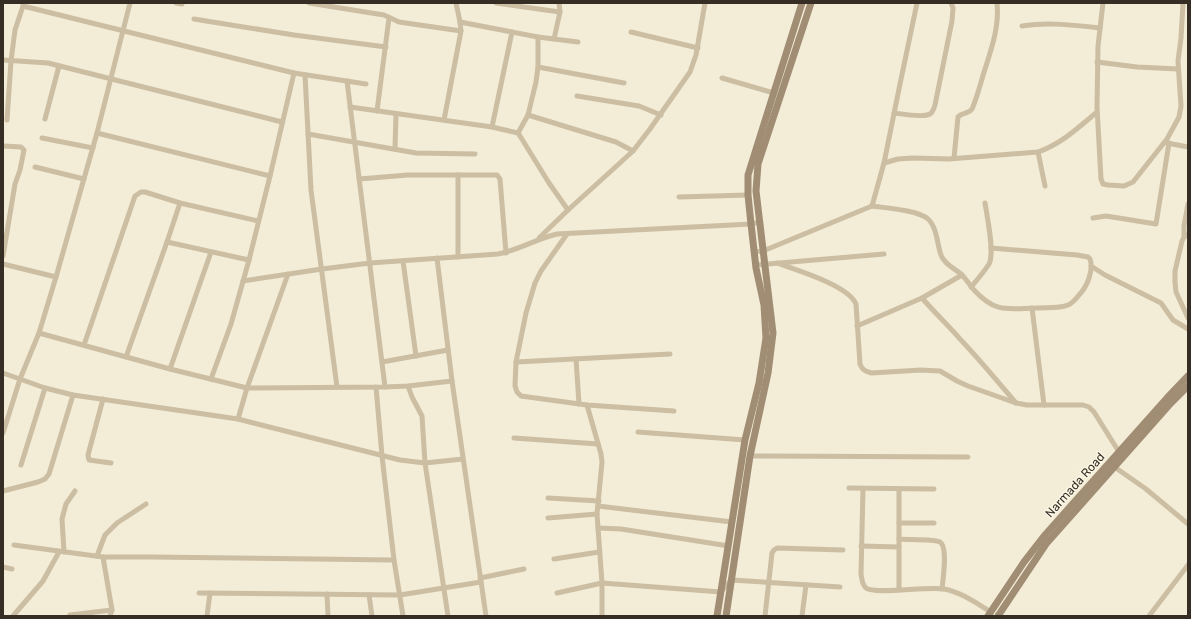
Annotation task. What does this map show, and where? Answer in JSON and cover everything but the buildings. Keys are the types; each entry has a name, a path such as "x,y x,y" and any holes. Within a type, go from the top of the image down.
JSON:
{"street":[{"path":"3,433 20,379 39,333 56,277 93,148 130,3"},
{"path":"309,3 384,16 399,22 461,31"},
{"path":"444,120 461,31 456,3"},
{"path":"496,3 560,12"},
{"path":"554,39 560,12 560,3"},
{"path":"537,240 633,151 661,115 694,64 705,3"},
{"path":"718,616 745,440 759,383 766,338 764,305 754,252 748,195 748,175 802,3"},
{"path":"726,616 750,456 768,373 773,333 756,191 758,164 811,3"},
{"path":"872,206 884,163 917,3"},
{"path":"894,113 922,115 930,114 932,111 935,105 952,21 954,8 951,3"},
{"path":"954,158 958,117 971,111 974,107 989,57 998,14 997,3"},
{"path":"1102,3 1098,62 1097,112 1101,179 1104,184 1117,186 1128,185 1133,182 1144,170 1167,143 1181,112 1178,69 1183,3"},
{"path":"8,120 11,61 15,30 24,4 294,73 366,84"},
{"path":"377,111 389,18"},
{"path":"194,20 386,47"},
{"path":"460,22 578,42"},
{"path":"1022,26 1039,24 1070,24 1100,28"},
{"path":"492,127 512,32"},
{"path":"631,32 698,48"},
{"path":"518,133 528,115 536,82 538,67 538,36"},
{"path":"3,60 38,62 59,66 282,122"},
{"path":"1098,62 1137,67 1178,69"},
{"path":"45,119 59,66"},
{"path":"538,67 624,83"},
{"path":"211,379 231,324 249,260 294,73"},
{"path":"305,75 311,190 337,387"},
{"path":"722,78 774,93"},
{"path":"347,81 385,387"},
{"path":"577,96 639,106 661,115"},
{"path":"350,107 492,127 518,133 549,183 568,210"},
{"path":"884,163 898,159 954,158 1038,152 1048,149 1064,139 1097,112"},
{"path":"395,149 396,114"},
{"path":"528,115 616,142 633,151"},
{"path":"97,133 270,176"},
{"path":"308,134 424,153 475,154"},
{"path":"42,138 93,148"},
{"path":"1167,143 1188,147"},
{"path":"1093,218 1106,216 1156,224 1162,193 1167,143"},
{"path":"3,146 21,147 24,150 20,170 15,184 3,256"},
{"path":"1038,152 1045,186"},
{"path":"35,167 84,179"},
{"path":"359,179 408,175 495,174 499,176 506,253"},
{"path":"458,175 458,257"},
{"path":"84,345 135,196 141,192 145,192 258,221"},
{"path":"679,197 748,195"},
{"path":"126,357 180,202"},
{"path":"971,287 989,264 991,257 985,202"},
{"path":"1188,204 1184,226 1186,236 1182,241 1175,271 1176,292 1188,318"},
{"path":"754,252 763,251 872,206 913,213 924,216 930,220 944,261 962,275 971,287 985,300 998,308 1065,306 1073,302 1082,293 1087,285 1092,266 1088,257 991,248"},
{"path":"243,281 370,263 506,253 537,240 557,234 751,224 760,222"},
{"path":"567,234 541,271 535,283 526,313 516,362 515,386 517,392 521,396 587,405 674,411"},
{"path":"167,242 249,260"},
{"path":"170,369 211,252"},
{"path":"756,265 884,254"},
{"path":"437,258 452,381 486,616"},
{"path":"404,261 416,356"},
{"path":"777,263 831,284 854,299 856,304 860,364 862,369 865,371 871,373 921,370 940,371 956,381 1016,403 1028,405 1078,405 1088,407 1098,417 1119,452"},
{"path":"3,264 56,277"},
{"path":"1092,266 1105,275 1161,303 1173,320 1188,330"},
{"path":"238,419 247,388 288,274"},
{"path":"857,326 922,298 962,275"},
{"path":"922,298 935,314 960,338 1016,403"},
{"path":"1032,308 1044,405"},
{"path":"39,333 170,369 247,388 385,387 452,381"},
{"path":"382,362 448,350"},
{"path":"516,362 670,354"},
{"path":"576,359 579,404"},
{"path":"3,373 45,388 73,395 238,419 410,462 463,458"},
{"name":"Narmada Road","path":"990,614 1024,562 1045,535 1112,465 1119,452 1188,376"},
{"path":"408,386 422,416 425,462 448,616"},
{"path":"998,616 1046,544 1112,465 1188,386"},
{"path":"376,387 394,560 403,616"},
{"path":"21,465 45,388"},
{"path":"3,491 46,479 49,474 73,395"},
{"path":"103,400 88,458 89,460 111,463"},
{"path":"587,405 602,462 597,514 602,583 602,616"},
{"path":"638,432 745,440"},
{"path":"514,438 598,444"},
{"path":"750,456 968,457"},
{"path":"1112,465 1146,489 1188,524"},
{"path":"849,488 934,489"},
{"path":"863,489 861,574 865,587 870,590 932,588 952,591 966,597 990,614"},
{"path":"899,489 899,590"},
{"path":"13,616 43,581 62,552 62,519 66,504 75,492"},
{"path":"548,498 732,522"},
{"path":"97,556 105,535 117,523 146,504"},
{"path":"548,518 597,514"},
{"path":"899,523 934,523"},
{"path":"598,528 621,529 728,546"},
{"path":"899,539 935,541 941,543 944,553 942,589"},
{"path":"14,545 104,557 152,556 394,560"},
{"path":"861,546 899,547"},
{"path":"765,616 772,553 774,550 777,548 844,550"},
{"path":"554,560 599,552"},
{"path":"70,615 111,613 104,557"},
{"path":"1148,616 1188,565"},
{"path":"3,567 12,568"},
{"path":"199,593 400,595 444,589 524,569"},
{"path":"731,580 840,587"},
{"path":"721,592 731,580"},
{"path":"557,593 602,583 721,592"},
{"path":"802,616 806,585"},
{"path":"207,616 210,593"},
{"path":"327,594 328,616"},
{"path":"369,594 372,616"}]}
